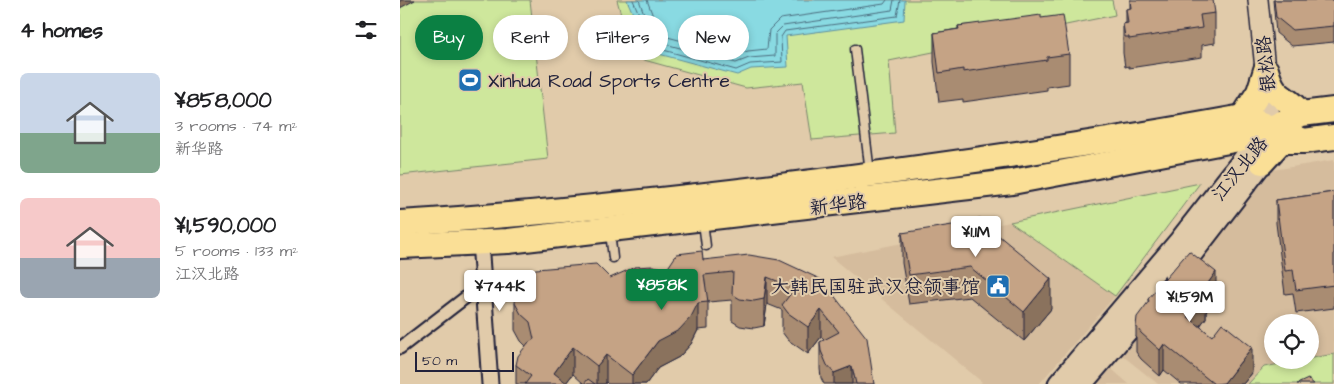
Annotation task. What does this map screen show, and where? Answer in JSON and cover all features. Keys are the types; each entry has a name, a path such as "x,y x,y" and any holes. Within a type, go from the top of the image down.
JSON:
{"main road":[{"path":"1266,70 1270,85 1276,94 1283,100 1293,104 1302,114"},
{"path":"1247,144 1266,70"},
{"path":"1247,144 1271,128 1302,114 1334,110"},
{"path":"1271,128 1304,141"},
{"name":"江汉北路","path":"1058,384 1180,241 1247,144 1271,128"},
{"path":"1247,144 1304,141 1334,137"},
{"name":"新华路","path":"400,223 514,216 870,174 1106,142 1247,144"},
{"name":"新华路","path":"400,246 508,241 702,220 1012,182 1247,144"},
{"name":"江汉北路","path":"1081,384 1194,252 1247,144"}],"street":[{"name":"银松路","path":"1258,0 1271,128"},
{"path":"480,241 490,384"},
{"path":"400,348 483,284"}],"lane":[{"path":"855,49 870,174"},
{"path":"702,220 706,246"},
{"path":"610,230 613,258"}],"shaded area":[{"path":"1334,160 1334,354 1319,357 1319,314 1264,314 1264,367 1248,384 1158,384 1118,352 1273,170"},
{"path":"1010,222 1115,296 1039,384 980,384 982,382 831,257"},
{"path":"1107,365 1129,384 1092,384"}],"green space":[{"name":"Xinhua Road Sports Centre","path":"400,0 530,0 532,15 493,15 493,60 537,60 548,159 400,175"},
{"path":"617,0 1112,0 1115,15 889,61 895,133 812,140 803,82 746,88 644,60 668,60 668,15 621,15"},
{"path":"1200,183 1115,296 1010,222"},
{"path":"1334,354 1334,384 1248,384 1264,367 1264,369 1319,369 1319,357"}],"water":[{"path":"627,0 905,0 904,20 786,36 788,67 751,69 737,75 681,60 749,60 749,15 678,15 678,59 668,56 668,15 634,15"}],"building":[{"path":"1130,0 1213,0 1215,13 1200,15 1202,28 1129,39 1129,37 1125,37 1123,24 1128,23 1126,9 1131,8"},
{"path":"1274,0 1334,0 1334,26 1292,30 1276,17"},
{"path":"1041,15 1041,18 1063,15 1069,54 1047,57 1047,60 963,72 963,69 939,73 934,33 959,29 958,26"},
{"path":"1334,192 1334,285 1296,290 1293,270 1285,271 1276,200"},
{"path":"979,218 992,221 997,227 998,235 1051,279 1024,312 970,267 909,275 902,233 971,222"},
{"path":"702,251 703,260 749,255 779,260 822,280 867,338 874,384 856,384 852,366 834,373 827,365 821,351 820,342 839,332 821,310 808,327 788,313 782,305 795,288 767,277 764,299 754,301 740,299 732,294 733,272 704,275 708,302 698,303 691,317 679,330 658,341 632,375 606,355 597,366 573,347 554,373 568,384 525,384 531,376 516,365 518,356 528,343 534,339 530,322 521,314 515,303 517,284 525,274 536,269 596,264 610,278 635,267 653,266 667,269 677,254"},
{"path":"1189,251 1216,272 1203,290 1206,292 1187,316 1212,336 1222,323 1252,347 1224,383 1214,384 1164,344 1160,350 1136,326 1137,317 1149,301 1148,299"},
{"path":"588,379 595,384 584,384"},
{"path":"1308,379 1314,384 1297,384"}],"place":[{"name":"Xinhua Road Sports Centre","path":"470,80"},
{"name":"大韩民国驻武汉总领事馆","path":"998,286"}]}
